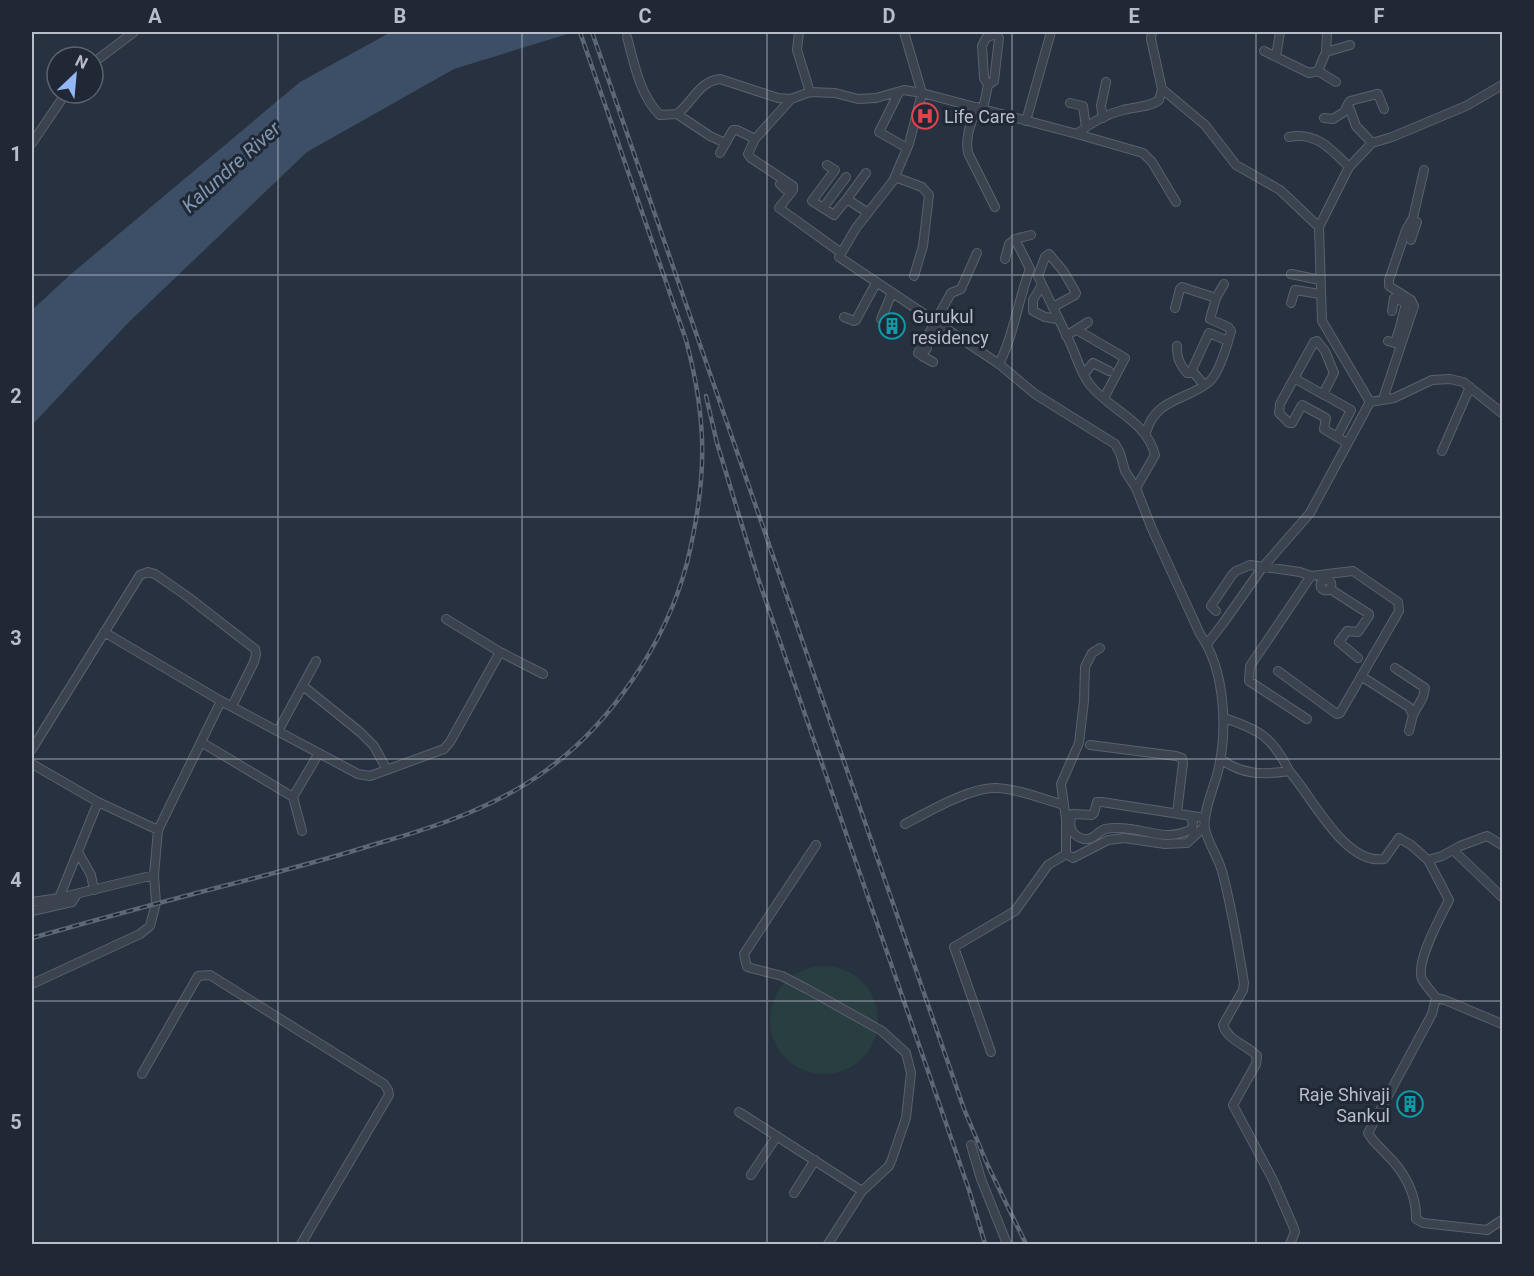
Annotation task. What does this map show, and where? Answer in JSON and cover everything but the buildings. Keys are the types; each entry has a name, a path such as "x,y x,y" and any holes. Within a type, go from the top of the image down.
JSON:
{"street":[{"path":"105,54 134,32"},
{"path":"799,32 798,50 810,92"},
{"path":"904,32 922,93 908,148 895,177 840,252 839,257 999,364 1035,394 1114,444 1120,453 1125,471 1136,488 1152,529 1200,634 1207,644 1214,664 1224,718 1221,759 1205,822 1187,843 1165,844 1124,838 1108,840 1073,858 1066,854"},
{"path":"1026,121 1051,32"},
{"path":"1077,134 1086,126 1103,118 1123,110 1156,102 1162,89 1151,39 1152,32"},
{"path":"1276,57 1280,32"},
{"path":"1318,71 1327,32"},
{"path":"988,85 984,78 982,46 986,38 998,33 994,81 988,85 966,136 968,153 995,207"},
{"path":"627,37 633,62 650,105 660,115 677,114 725,143"},
{"path":"1323,46 1350,45"},
{"path":"1264,51 1309,73 1318,71 1336,82"},
{"path":"677,114 701,87 712,80 720,79 778,98 792,99 810,92 836,93 858,99 876,98 904,90 922,93 1143,153 1152,162 1176,202"},
{"path":"1103,118 1101,106 1106,82"},
{"path":"1370,402 1357,375 1322,321 1316,293 1319,227 1349,167 1372,143 1466,106 1503,85"},
{"path":"1162,89 1204,125 1236,165 1280,190 1319,227"},
{"path":"899,92 879,132 908,148"},
{"path":"1324,118 1333,119 1344,111 1350,101 1377,94 1384,109"},
{"path":"792,99 755,140 748,154 793,186 793,190 776,206 840,252"},
{"path":"1070,103 1083,106 1086,126"},
{"path":"1348,104 1356,126 1372,143"},
{"path":"32,143 58,105"},
{"path":"720,153 733,130 755,140"},
{"path":"1289,137 1304,136 1324,143 1349,167"},
{"path":"858,183 831,167 812,200 834,215 866,173"},
{"path":"1388,341 1395,343 1403,318 1414,306 1411,300 1389,286 1389,280 1412,231 1424,170"},
{"path":"823,208 846,177"},
{"path":"895,177 922,187 929,195 923,246 914,276"},
{"path":"847,199 868,213"},
{"path":"1005,259 1009,244 1015,239 1031,235"},
{"path":"1015,239 1030,269"},
{"path":"933,362 922,356 921,350 951,293 961,289 977,253"},
{"path":"1053,307 1076,293 1064,272 1049,254 1045,256 1038,272 1042,285 1089,384 1146,433 1155,455 1136,488"},
{"path":"999,364 1008,341 1020,295 1030,269 1040,256"},
{"path":"1291,274 1317,279"},
{"path":"844,317 856,320 876,283"},
{"path":"1042,285 1033,300 1033,311 1045,317 1058,319"},
{"path":"1146,433 1154,414 1215,375 1228,341 1230,328 1210,319 1216,298 1224,285"},
{"path":"1174,308 1182,287 1216,298"},
{"path":"1291,303 1293,290 1316,293"},
{"path":"881,319 892,293"},
{"path":"1383,399 1403,318"},
{"path":"1066,336 1088,322"},
{"path":"1077,330 1125,358 1104,398"},
{"path":"1191,372 1209,333 1228,341"},
{"path":"1324,395 1334,373 1325,351 1317,341 1314,342 1280,404 1280,413 1289,423 1292,423 1302,405 1326,418 1323,429 1347,443"},
{"path":"1177,346 1179,363 1187,373 1191,372 1204,384"},
{"path":"1084,374 1093,363 1109,371"},
{"path":"1294,378 1362,417"},
{"path":"1207,644 1262,568 1310,513 1370,402 1394,398 1432,380 1450,379 1463,382 1503,413"},
{"path":"1442,451 1470,387"},
{"path":"1337,437 1351,410"},
{"path":"1216,610 1210,606 1236,571 1250,565 1300,572 1330,581 1332,586 1330,589 1369,614 1358,632 1347,631 1339,642 1358,658"},
{"path":"1278,671 1337,714 1340,713 1399,611 1398,602 1353,571 1316,578 1250,666 1249,678 1249,681 1307,719"},
{"path":"32,749 140,575 148,572 155,574 188,597 255,649 254,662 232,706"},
{"path":"446,619 500,652 543,674"},
{"path":"104,632 221,701 358,774 370,776 444,749 500,652"},
{"path":"1066,854 1061,784 1079,743 1085,667 1092,653 1100,648"},
{"path":"278,731 316,661"},
{"path":"1395,668 1425,688 1423,697 1413,715 1409,731"},
{"path":"1361,676 1409,707 1413,715"},
{"path":"303,686 374,746 387,770"},
{"path":"32,984 140,934 150,926 156,903 154,876 158,830 221,701"},
{"path":"1224,718 1249,727 1272,741 1289,771 1327,824 1359,853 1377,860 1384,859 1399,838 1428,860 1449,900 1420,968 1422,978 1436,998 1503,1024"},
{"path":"201,741 293,797 302,831"},
{"path":"1090,745 1182,758 1177,813"},
{"path":"293,797 319,753"},
{"path":"1221,759 1228,765 1245,772 1289,771"},
{"path":"32,764 98,802 158,830"},
{"path":"905,824 961,796 993,788 1028,794 1064,805"},
{"path":"59,898 98,802"},
{"path":"1190,816 1193,823 1192,829 1180,835 1169,836 1124,828 1107,828 1086,840 1075,836 1070,824 1072,814 1092,815 1097,802 1177,813 1190,816 1205,822 1221,869 1244,983 1243,990 1223,1025 1229,1036 1257,1056 1256,1064 1233,1105 1273,1180 1293,1226 1295,1232 1290,1245"},
{"path":"1428,860 1487,836 1503,845"},
{"path":"816,845 744,954 747,967 782,976 882,1031 906,1053 911,1073 906,1118 889,1166 862,1191 828,1245"},
{"path":"1453,850 1503,897"},
{"path":"78,852 91,875 94,890"},
{"path":"991,1052 954,947 1015,911 1048,865 1066,854"},
{"path":"32,902 154,876"},
{"path":"32,911 72,902 77,894"},
{"path":"142,1074 198,976 210,975 384,1084 389,1095 301,1245"},
{"path":"1436,998 1432,1014 1422,1035 1368,1133 1372,1141 1389,1156 1404,1176 1416,1206 1416,1219 1424,1223 1487,1230 1503,1220"},
{"path":"740,1112 862,1191"},
{"path":"752,1175 777,1136"},
{"path":"971,1145 981,1179 1007,1245"},
{"path":"794,1193 815,1160"}],"green space":[{"path":"824,966 845,970 862,982 874,999 878,1020 874,1041 862,1058 845,1070 824,1074 803,1070 786,1058 774,1041 770,1020 774,999 786,982 803,970"}],"water":[{"name":"Kalundre River","path":"391,32 574,32 454,69 307,152 129,322 32,425 32,310 71,274 300,82"}],"railway":[{"path":"32,938 286,870 467,814 529,782 572,750 605,716 642,666 671,609 687,563 694,533 701,478 701,425 686,340 580,32"},
{"path":"592,32 964,1109 988,1166 1026,1244"},
{"path":"706,396 717,443 758,578 969,1190 985,1244"}],"place":[{"name":"Life Care","path":"925,116"},
{"name":"Gurukul residency","path":"892,326"},
{"name":"Raje Shivaji Sankul","path":"1410,1104"}]}
